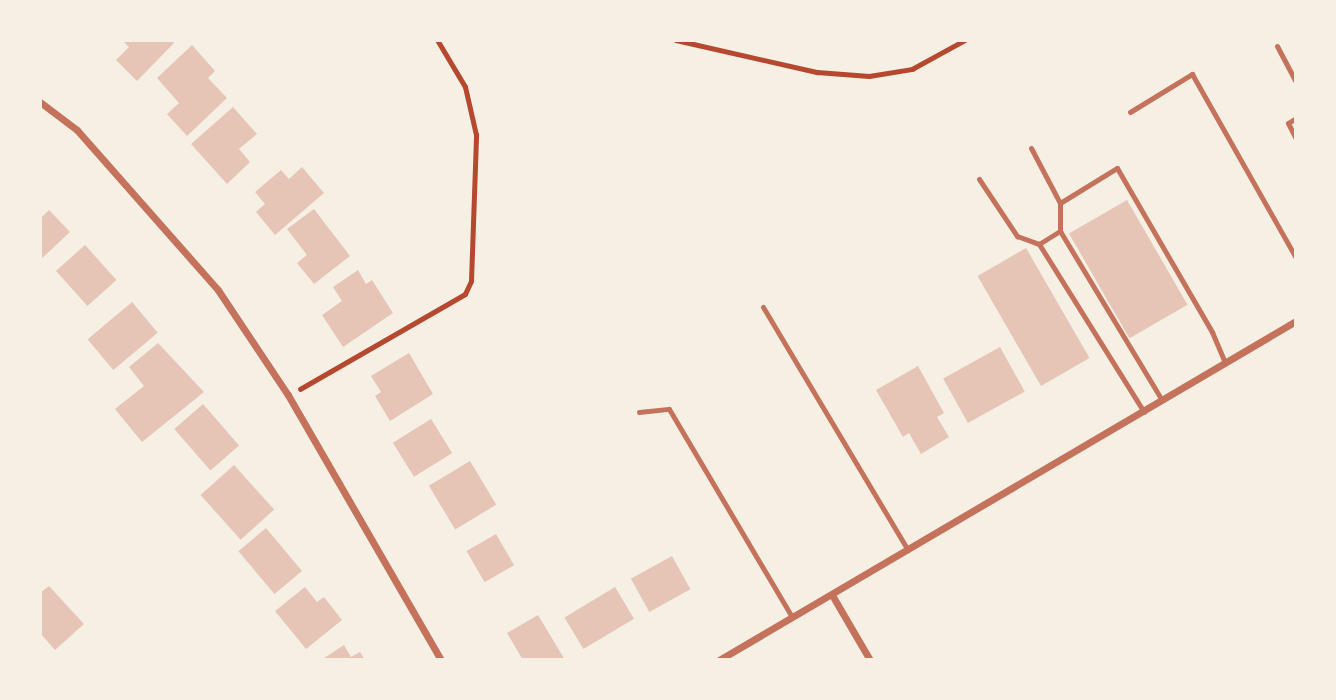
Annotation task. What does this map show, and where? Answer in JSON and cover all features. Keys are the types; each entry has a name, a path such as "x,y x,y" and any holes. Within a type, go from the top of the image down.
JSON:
{"street":[{"path":"40,102 76,130 218,290 288,395 441,660"},
{"path":"719,660 1296,321"},
{"path":"832,595 870,660"}],"lane":[{"path":"1277,46 1296,82"},
{"path":"1130,112 1192,74 1296,258"},
{"path":"1296,118 1288,123 1296,139"},
{"path":"1031,148 1060,204 1060,231 1162,400"},
{"path":"1060,204 1116,168 1212,332 1225,363"},
{"path":"979,179 1017,236 1039,244 1144,412"},
{"path":"1039,244 1060,231"},
{"path":"763,307 908,550"},
{"path":"639,412 669,409 792,617"}],"path":[{"path":"288,395 465,294 471,281 476,135 465,87 437,40"},
{"path":"676,40 817,72 869,76 912,69 965,40"}],"building":[{"path":"122,40 171,40 174,43 137,81 116,60 129,47"},
{"path":"192,45 215,71 208,78 227,98 187,136 167,114 179,103 157,78"},
{"path":"233,107 257,134 239,149 250,162 227,184 191,144"},
{"path":"302,167 324,193 275,235 256,212 265,204 255,192 281,170 289,179"},
{"path":"1127,200 1188,305 1129,338 1069,234"},
{"path":"314,209 350,256 314,284 297,263 307,255 287,229"},
{"path":"49,210 70,232 40,260 40,219"},
{"path":"85,245 116,280 87,306 56,271"},
{"path":"1026,248 1090,358 1041,386 978,276"},
{"path":"358,270 366,284 372,280 393,313 343,347 322,315 342,301 333,287"},
{"path":"132,302 158,333 113,370 88,339"},
{"path":"158,343 204,392 142,442 115,409 144,386 129,367"},
{"path":"1000,347 1025,392 968,423 943,379"},
{"path":"409,353 433,394 390,421 375,396 381,392 371,376"},
{"path":"918,366 944,413 937,417 949,437 921,454 909,433 903,437 876,390"},
{"path":"203,404 239,446 210,470 174,429"},
{"path":"431,419 452,453 414,477 393,443"},
{"path":"470,461 496,505 455,529 429,486"},
{"path":"234,465 274,510 241,540 201,495"},
{"path":"266,528 302,571 274,594 238,551"},
{"path":"496,534 514,565 485,582 467,551"},
{"path":"672,556 690,589 649,612 631,579"},
{"path":"49,586 84,624 55,650 40,633 40,593"},
{"path":"305,587 317,602 324,597 342,620 306,649 275,611"},
{"path":"615,587 634,619 583,649 564,617"},
{"path":"538,615 565,660 523,660 507,633"},
{"path":"344,645 351,657 360,652 365,660 321,660"}]}
